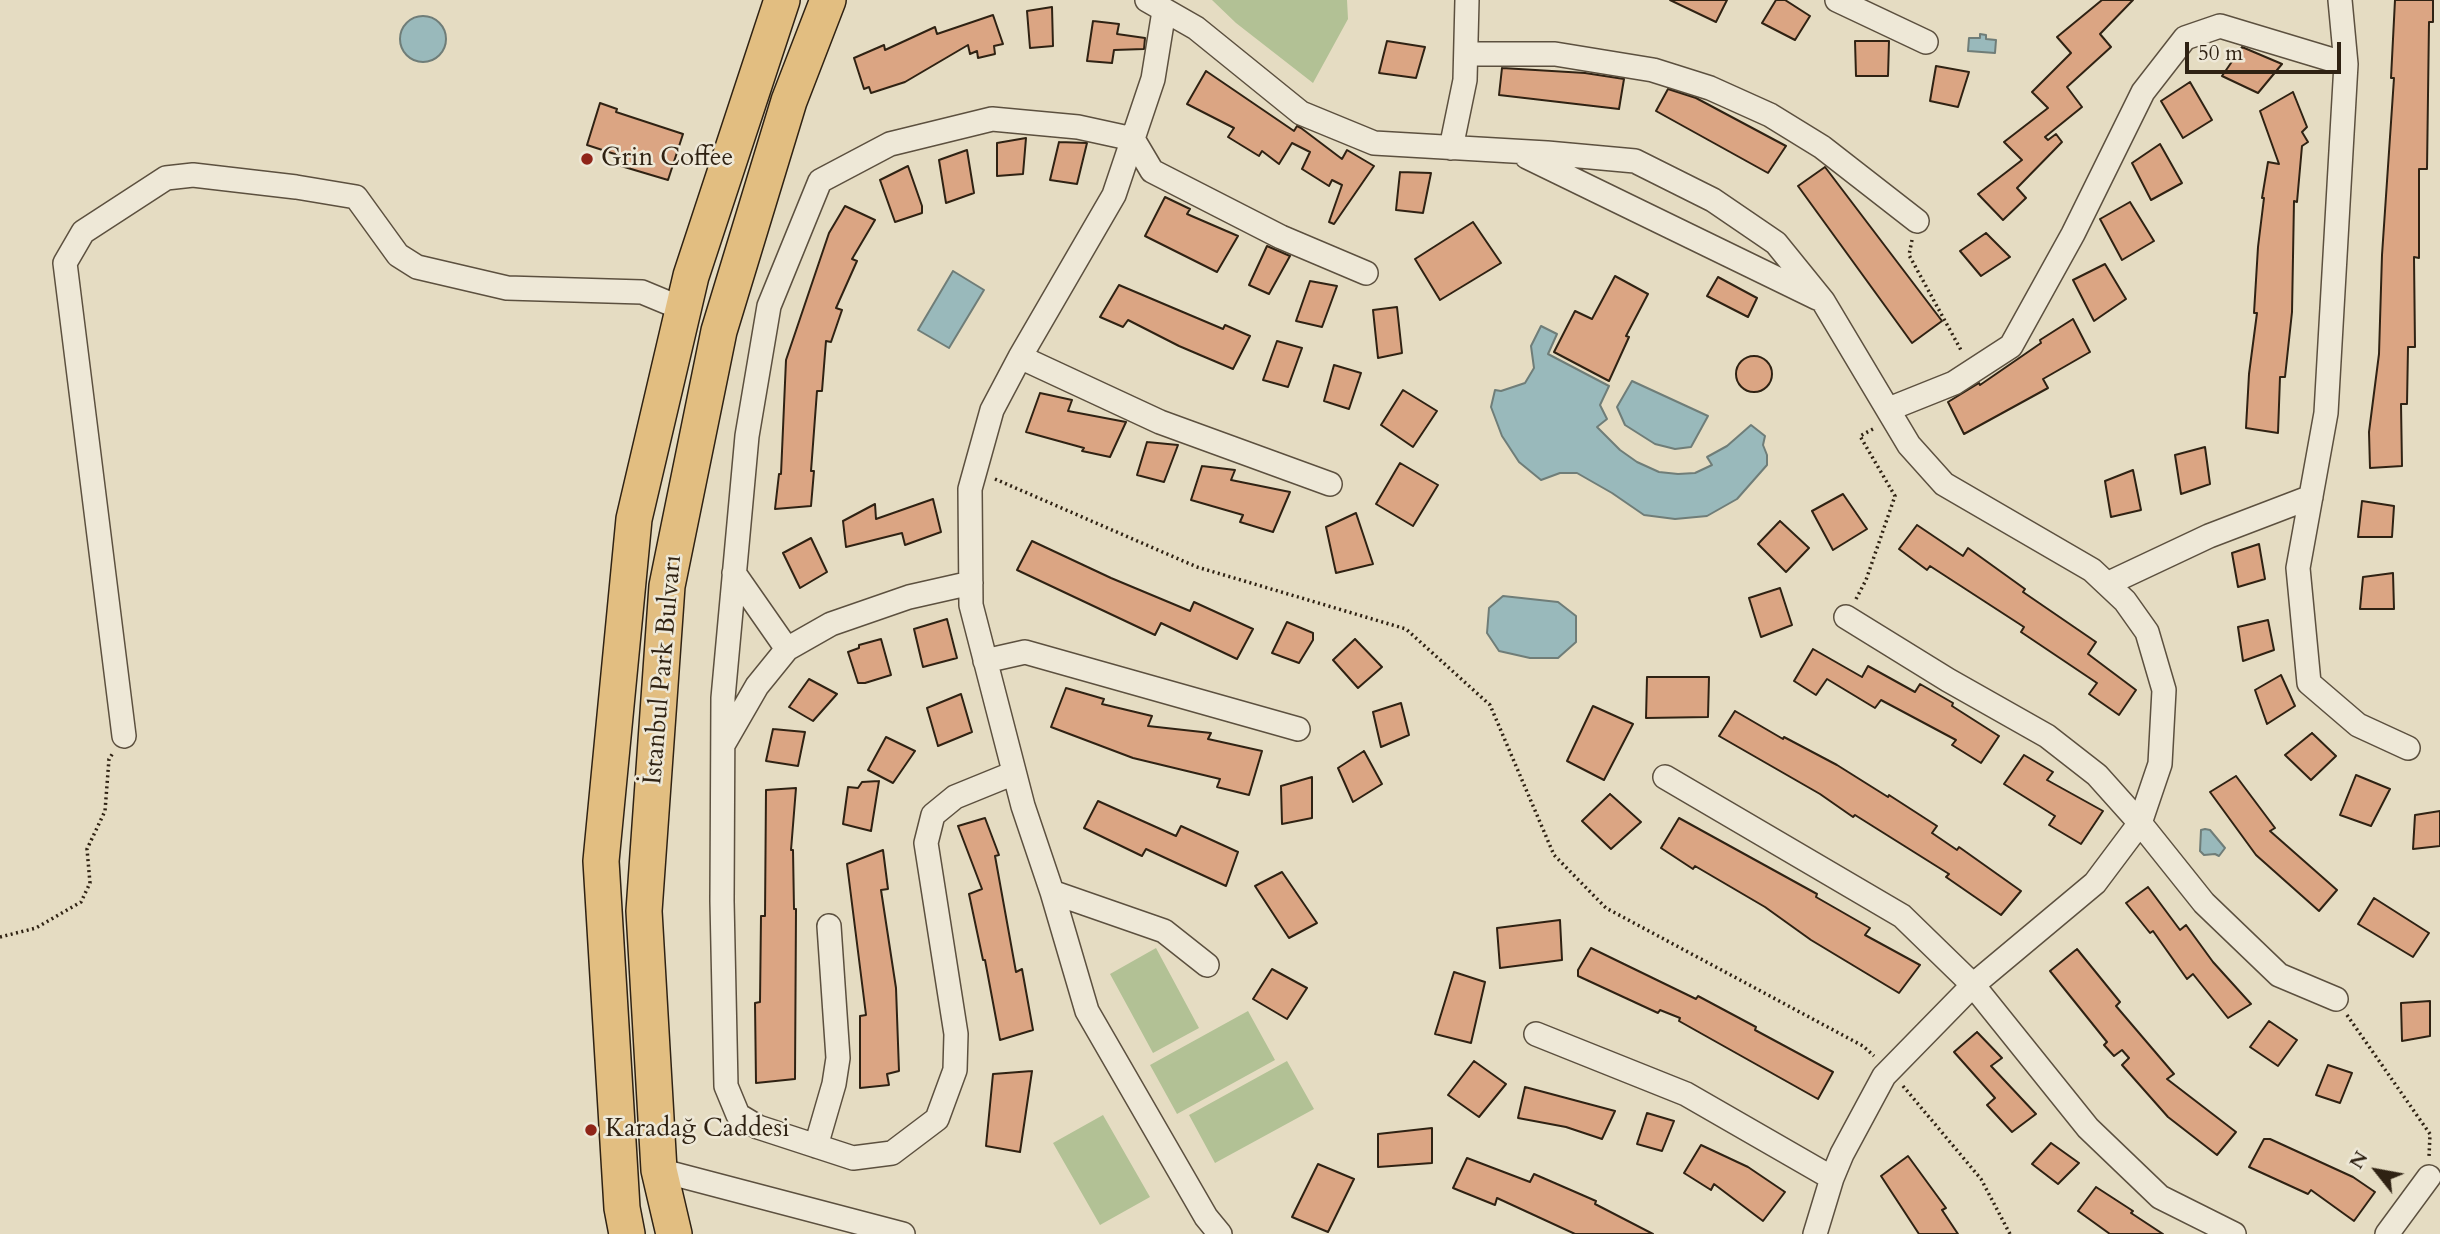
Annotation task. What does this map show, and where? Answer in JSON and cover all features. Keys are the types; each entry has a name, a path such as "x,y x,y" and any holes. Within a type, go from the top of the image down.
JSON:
{"highway":[{"name":"İstanbul Park Bulvarı","path":"627,1234 622,1208 601,860 634,519 691,276 782,0"},
{"name":"İstanbul Park Bulvarı","path":"674,1234 659,1170 644,911 667,586 719,331 789,101 823,13"}],"street":[{"path":"823,13 846,0"},
{"path":"1451,148 1465,80 1467,0"},
{"path":"1838,0 1926,42"},
{"path":"2340,0 2346,64 2326,413 2298,568 2309,683 2358,724 2408,748"},
{"path":"1220,1234 1206,1217 1087,1011 1023,806 971,605 970,489 992,410 1114,195 1153,79 1155,6 1196,28 1301,113 1374,144 1635,161 1713,200 1776,243 1823,301 1909,445 1944,484 2092,570 2125,601 2147,632 2164,690 2160,764 2140,823 2095,883 1973,985 1884,1076 1832,1178 1815,1234"},
{"path":"1891,413 1954,383 2011,346 2073,234 2143,92 2185,38 2220,26 2346,64"},
{"path":"1466,54 1555,54 1653,70 1710,88 1770,116 1822,147 1917,221"},
{"path":"1014,772 956,797 940,809 933,815 926,843 956,1034 955,1070 937,1119 892,1153 853,1158 758,1127 738,1115 726,1086 722,901 723,698 747,436 769,306 820,181 890,144 992,119 1078,127 1133,139 1152,171 1281,237 1366,273"},
{"path":"1518,152 1823,301"},
{"path":"124,736 65,263 83,232 166,178 193,175 296,187 356,197 398,255 417,267 507,288 642,292 683,309"},
{"path":"1020,357 1160,422 1330,484"},
{"path":"2107,584 2209,536 2311,497"},
{"path":"734,573 788,649"},
{"path":"723,745 757,686 788,649 831,624 909,597 971,583"},
{"path":"1846,617 1948,680 2047,736 2097,775 2140,823 2204,903 2279,975 2336,999"},
{"path":"985,662 1025,652 1298,729"},
{"path":"1665,777 1902,916 1973,985 2088,1128 2160,1197 2234,1234"},
{"path":"1052,892 1164,931 1208,965"},
{"path":"816,1146 834,1084 838,1058 828,926"},
{"path":"1536,1034 1686,1094 1832,1178"},
{"path":"659,1170 904,1234"},
{"path":"2387,1234 2429,1177"}],"path":[{"path":"1917,221 1909,255 1972,370"},
{"path":"1846,617 1866,580 1895,496 1860,436 1891,413"},
{"path":"975,470 1197,567 1406,629 1490,705 1554,855 1606,908 1863,1046 1890,1070 1981,1180 2010,1234"},
{"path":"0,937 36,928 81,902 90,883 87,849 105,811 109,759 124,736"},
{"path":"2336,999 2430,1134 2429,1177"}],"green space":[{"path":"1212,0 1347,0 1348,19 1313,83 1236,23"},
{"path":"1156,948 1199,1028 1153,1053 1110,974"},
{"path":"1248,1011 1275,1060 1177,1114 1150,1065"},
{"path":"1287,1061 1314,1109 1215,1163 1189,1115"},
{"path":"1103,1115 1150,1197 1100,1225 1053,1143"}],"water":[{"path":"423,16 440,22 446,39 440,56 423,62 406,56 400,39 406,22"},
{"path":"1980,34 1986,35 1986,39 1996,40 1995,53 1968,51 1969,38 1980,38"},
{"path":"953,271 984,290 949,348 918,330"},
{"path":"1541,326 1557,334 1548,354 1609,386 1600,405 1607,419 1597,427 1620,450 1637,462 1659,472 1695,473 1712,465 1707,457 1727,446 1751,425 1765,436 1763,445 1767,465 1737,499 1707,516 1675,519 1644,515 1577,473 1560,473 1541,480 1519,462 1502,436 1491,407 1495,390 1501,391 1525,383 1534,368 1531,346"},
{"path":"1632,381 1708,416 1691,447 1675,449 1655,444 1625,425 1617,407"},
{"path":"1503,596 1558,602 1576,616 1576,642 1558,658 1530,658 1499,651 1487,633 1489,608"},
{"path":"2201,830 2210,830 2225,848 2219,856 2204,855 2200,851"}],"building":[{"path":"1670,0 1727,0 1716,22"},
{"path":"1776,0 1785,0 1810,16 1795,40 1762,23"},
{"path":"2102,0 2133,0 2100,34 2111,47 2067,87 2082,107 2045,137 2048,140 2056,134 2062,142 2017,188 2026,198 2003,220 1978,194 2022,160 2004,142 2048,108 2032,92 2071,53 2057,37"},
{"path":"2395,0 2433,0 2433,22 2429,22 2427,169 2419,169 2419,258 2414,257 2415,347 2408,347 2407,404 2401,404 2402,466 2370,468 2369,432 2379,354 2382,255 2394,78 2391,78"},
{"path":"1052,7 1053,46 1030,48 1027,11"},
{"path":"993,15 1003,44 994,46 995,54 978,58 977,51 970,54 968,45 905,82 871,93 869,87 864,89 854,58 884,45 885,50 935,27 937,34"},
{"path":"1093,21 1119,24 1117,34 1145,38 1144,49 1114,50 1112,63 1087,61"},
{"path":"1387,41 1425,47 1416,78 1379,73"},
{"path":"1855,41 1889,41 1888,76 1856,76"},
{"path":"2242,47 2282,64 2258,93 2222,76"},
{"path":"1936,66 1969,72 1958,107 1930,101"},
{"path":"1502,68 1585,73 1624,79 1619,109 1499,95"},
{"path":"1206,71 1294,131 1297,126 1301,128 1342,159 1347,150 1374,166 1334,224 1329,222 1342,185 1332,180 1329,186 1302,169 1310,152 1292,143 1279,164 1262,151 1259,156 1228,137 1234,128 1187,104"},
{"path":"2190,82 2212,120 2183,138 2161,101"},
{"path":"1668,89 1696,98 1786,146 1768,173 1656,111"},
{"path":"2293,92 2307,127 2302,132 2308,142 2302,146 2297,202 2294,201 2292,312 2285,377 2280,377 2278,433 2246,428 2249,374 2257,313 2254,313 2262,198 2268,162 2279,164 2260,111"},
{"path":"600,103 617,109 616,112 683,134 668,180 621,166 624,157 587,145"},
{"path":"1026,138 1023,174 997,176 997,143"},
{"path":"1059,142 1087,143 1077,184 1050,180"},
{"path":"2160,144 2182,183 2151,200 2132,163"},
{"path":"967,150 974,193 946,203 939,160"},
{"path":"908,166 922,213 895,222 880,180"},
{"path":"1825,167 1942,321 1912,343 1798,186"},
{"path":"1400,172 1431,173 1423,213 1396,210"},
{"path":"1165,197 1190,209 1187,214 1238,236 1217,272 1145,236"},
{"path":"2130,202 2154,241 2122,260 2100,219"},
{"path":"845,206 875,220 852,259 857,261 836,308 842,310 831,342 826,341 822,391 817,391 811,506 775,509 781,474 786,360 829,233"},
{"path":"1473,222 1501,263 1440,300 1415,259"},
{"path":"1986,233 2010,257 1981,276 1960,251"},
{"path":"1267,246 1290,256 1269,294 1249,285"},
{"path":"2105,264 2126,299 2094,321 2073,280"},
{"path":"1615,276 1648,294 1626,336 1629,337 1609,381 1554,352 1575,311 1592,319"},
{"path":"1718,277 1757,298 1748,317 1707,296"},
{"path":"1310,281 1337,286 1322,327 1296,321"},
{"path":"1119,285 1223,329 1225,325 1250,336 1233,369 1128,320 1123,327 1100,317"},
{"path":"1397,307 1402,353 1378,358 1373,310"},
{"path":"2073,319 2090,352 2043,379 2048,388 1964,434 1948,402 1979,383 1980,385"},
{"path":"1277,341 1302,348 1288,387 1263,380"},
{"path":"1754,356 1767,361 1772,374 1767,387 1754,392 1741,387 1736,374 1741,361"},
{"path":"1334,365 1361,373 1349,409 1324,401"},
{"path":"1403,390 1437,411 1413,447 1381,425"},
{"path":"1040,393 1072,400 1068,411 1126,422 1110,457 1082,451 1084,448 1026,432"},
{"path":"1147,442 1178,445 1164,482 1137,475"},
{"path":"2205,447 2210,484 2181,494 2175,455"},
{"path":"1400,463 1438,485 1413,526 1376,504"},
{"path":"1202,466 1235,470 1231,480 1290,492 1273,532 1240,522 1243,515 1191,500"},
{"path":"2133,470 2141,510 2111,517 2105,481"},
{"path":"1843,494 1867,529 1833,550 1812,511"},
{"path":"933,499 941,532 905,545 902,533 846,547 843,521 875,504 876,519"},
{"path":"2362,501 2394,506 2392,537 2358,537"},
{"path":"1356,513 1373,564 1336,573 1326,527"},
{"path":"1780,521 1809,548 1786,572 1758,544"},
{"path":"1917,525 1963,556 1968,548 2025,589 2023,592 2096,642 2088,654 2136,690 2119,715 2089,694 2097,683 2021,632 2024,627 1930,566 1927,570 1899,549"},
{"path":"811,538 827,572 800,588 783,553"},
{"path":"1032,541 1190,611 1194,602 1253,629 1237,659 1161,623 1155,635 1017,570"},
{"path":"2259,544 2265,579 2238,587 2232,553"},
{"path":"2393,573 2394,609 2360,609 2363,577"},
{"path":"1780,588 1792,625 1761,637 1749,598"},
{"path":"947,619 957,658 923,667 914,629"},
{"path":"2268,620 2274,650 2243,661 2238,627"},
{"path":"1287,622 1313,633 1313,640 1299,663 1272,653"},
{"path":"881,639 891,675 858,683 848,652 859,648 859,645"},
{"path":"1355,639 1382,667 1358,688 1333,660"},
{"path":"1813,649 1862,677 1868,666 1915,692 1920,684 1953,703 1952,706 1999,736 1981,763 1952,745 1956,740 1881,700 1875,708 1827,679 1816,695 1794,681"},
{"path":"2281,675 2295,706 2267,724 2255,690"},
{"path":"1647,677 1709,677 1708,717 1646,718"},
{"path":"809,679 837,694 813,721 789,707"},
{"path":"1066,688 1104,699 1102,704 1152,716 1148,726 1211,733 1208,739 1262,751 1249,795 1217,787 1220,779 1133,758 1051,727"},
{"path":"961,694 972,732 938,746 927,708"},
{"path":"1401,703 1409,735 1381,747 1373,712"},
{"path":"1593,706 1633,724 1604,780 1567,761"},
{"path":"1735,711 1783,739 1784,737 1837,765 1888,797 1889,795 1937,826 1932,833 1957,850 1959,847 2021,891 2001,915 1946,877 1949,874 1855,815 1853,817 1820,794 1719,736"},
{"path":"773,729 805,732 798,766 766,761"},
{"path":"2312,733 2336,756 2311,780 2285,755"},
{"path":"886,737 915,751 893,783 868,770"},
{"path":"1364,751 1382,784 1353,802 1338,768"},
{"path":"2024,755 2053,772 2047,780 2103,811 2081,844 2049,825 2055,816 2004,784"},
{"path":"2356,775 2390,789 2371,826 2340,815"},
{"path":"2236,776 2275,828 2270,831 2337,890 2319,911 2256,855 2210,792"},
{"path":"1312,777 1312,818 1282,824 1281,786"},
{"path":"879,781 871,831 843,824 848,787 858,788 862,782"},
{"path":"796,788 791,850 796,909 795,1079 756,1083 755,1003 760,1002 761,916 765,916 766,790"},
{"path":"1610,794 1641,822 1611,849 1582,821"},
{"path":"1098,801 1176,836 1181,826 1238,852 1226,886 1146,849 1142,856 1084,828"},
{"path":"2440,811 2440,846 2413,849 2415,815"},
{"path":"985,818 999,855 995,856 1016,972 1022,969 1033,1030 1000,1040 969,894 982,889 958,826"},
{"path":"1679,818 1817,894 1816,897 1870,928 1865,935 1920,965 1899,993 1811,940 1765,907 1695,866 1693,869 1661,848"},
{"path":"883,850 888,889 881,890 896,988 899,1071 887,1074 889,1085 860,1088 860,1016 866,1015 847,864"},
{"path":"1282,872 1317,923 1289,938 1255,886"},
{"path":"2148,887 2180,930 2186,925 2213,962 2251,1004 2228,1018 2193,974 2187,979 2153,931 2150,933 2126,903"},
{"path":"2374,898 2429,933 2413,957 2358,924"},
{"path":"1560,920 1562,960 1500,968 1497,928"},
{"path":"1591,948 1696,999 1698,996 1833,1072 1818,1099 1679,1021 1680,1018 1660,1010 1658,1013 1578,976 1578,970"},
{"path":"2077,949 2120,1002 2116,1006 2174,1074 2167,1079 2236,1132 2217,1155 2168,1117 2122,1065 2129,1058 2122,1050 2114,1056 2104,1045 2107,1042 2050,971"},
{"path":"1272,969 1307,988 1287,1019 1253,999"},
{"path":"1454,972 1485,982 1471,1043 1435,1034"},
{"path":"2430,1001 2430,1036 2402,1041 2401,1003"},
{"path":"2269,1021 2297,1040 2278,1066 2250,1047"},
{"path":"1977,1032 2002,1058 1991,1066 2036,1114 2012,1132 1987,1105 1995,1098 1954,1052"},
{"path":"1474,1061 1506,1084 1479,1117 1448,1095"},
{"path":"2328,1065 2352,1073 2340,1103 2316,1095"},
{"path":"1032,1071 1020,1152 986,1146 993,1074"},
{"path":"1525,1087 1615,1111 1602,1139 1566,1127 1518,1118"},
{"path":"1647,1113 1674,1121 1662,1151 1637,1144"},
{"path":"1432,1128 1432,1163 1378,1167 1378,1134"},
{"path":"2264,1139 2270,1139 2353,1177 2375,1192 2354,1221 2311,1190 2308,1194 2249,1167"},
{"path":"2051,1143 2079,1163 2058,1184 2032,1164"},
{"path":"1701,1145 1748,1167 1785,1192 1763,1221 1714,1184 1711,1190 1684,1173"},
{"path":"1908,1156 1946,1208 1942,1210 1958,1234 1919,1234 1881,1176"},
{"path":"1467,1158 1530,1182 1534,1174 1596,1201 1595,1204 1653,1234 1575,1234 1497,1198 1495,1205 1453,1188"},
{"path":"1318,1164 1354,1179 1328,1232 1292,1217"},
{"path":"2096,1187 2163,1234 2110,1234 2078,1211"}],"place":[{"name":"Grin Coffee","path":"587,159"},
{"name":"Karadağ Caddesi","path":"591,1130"}]}
